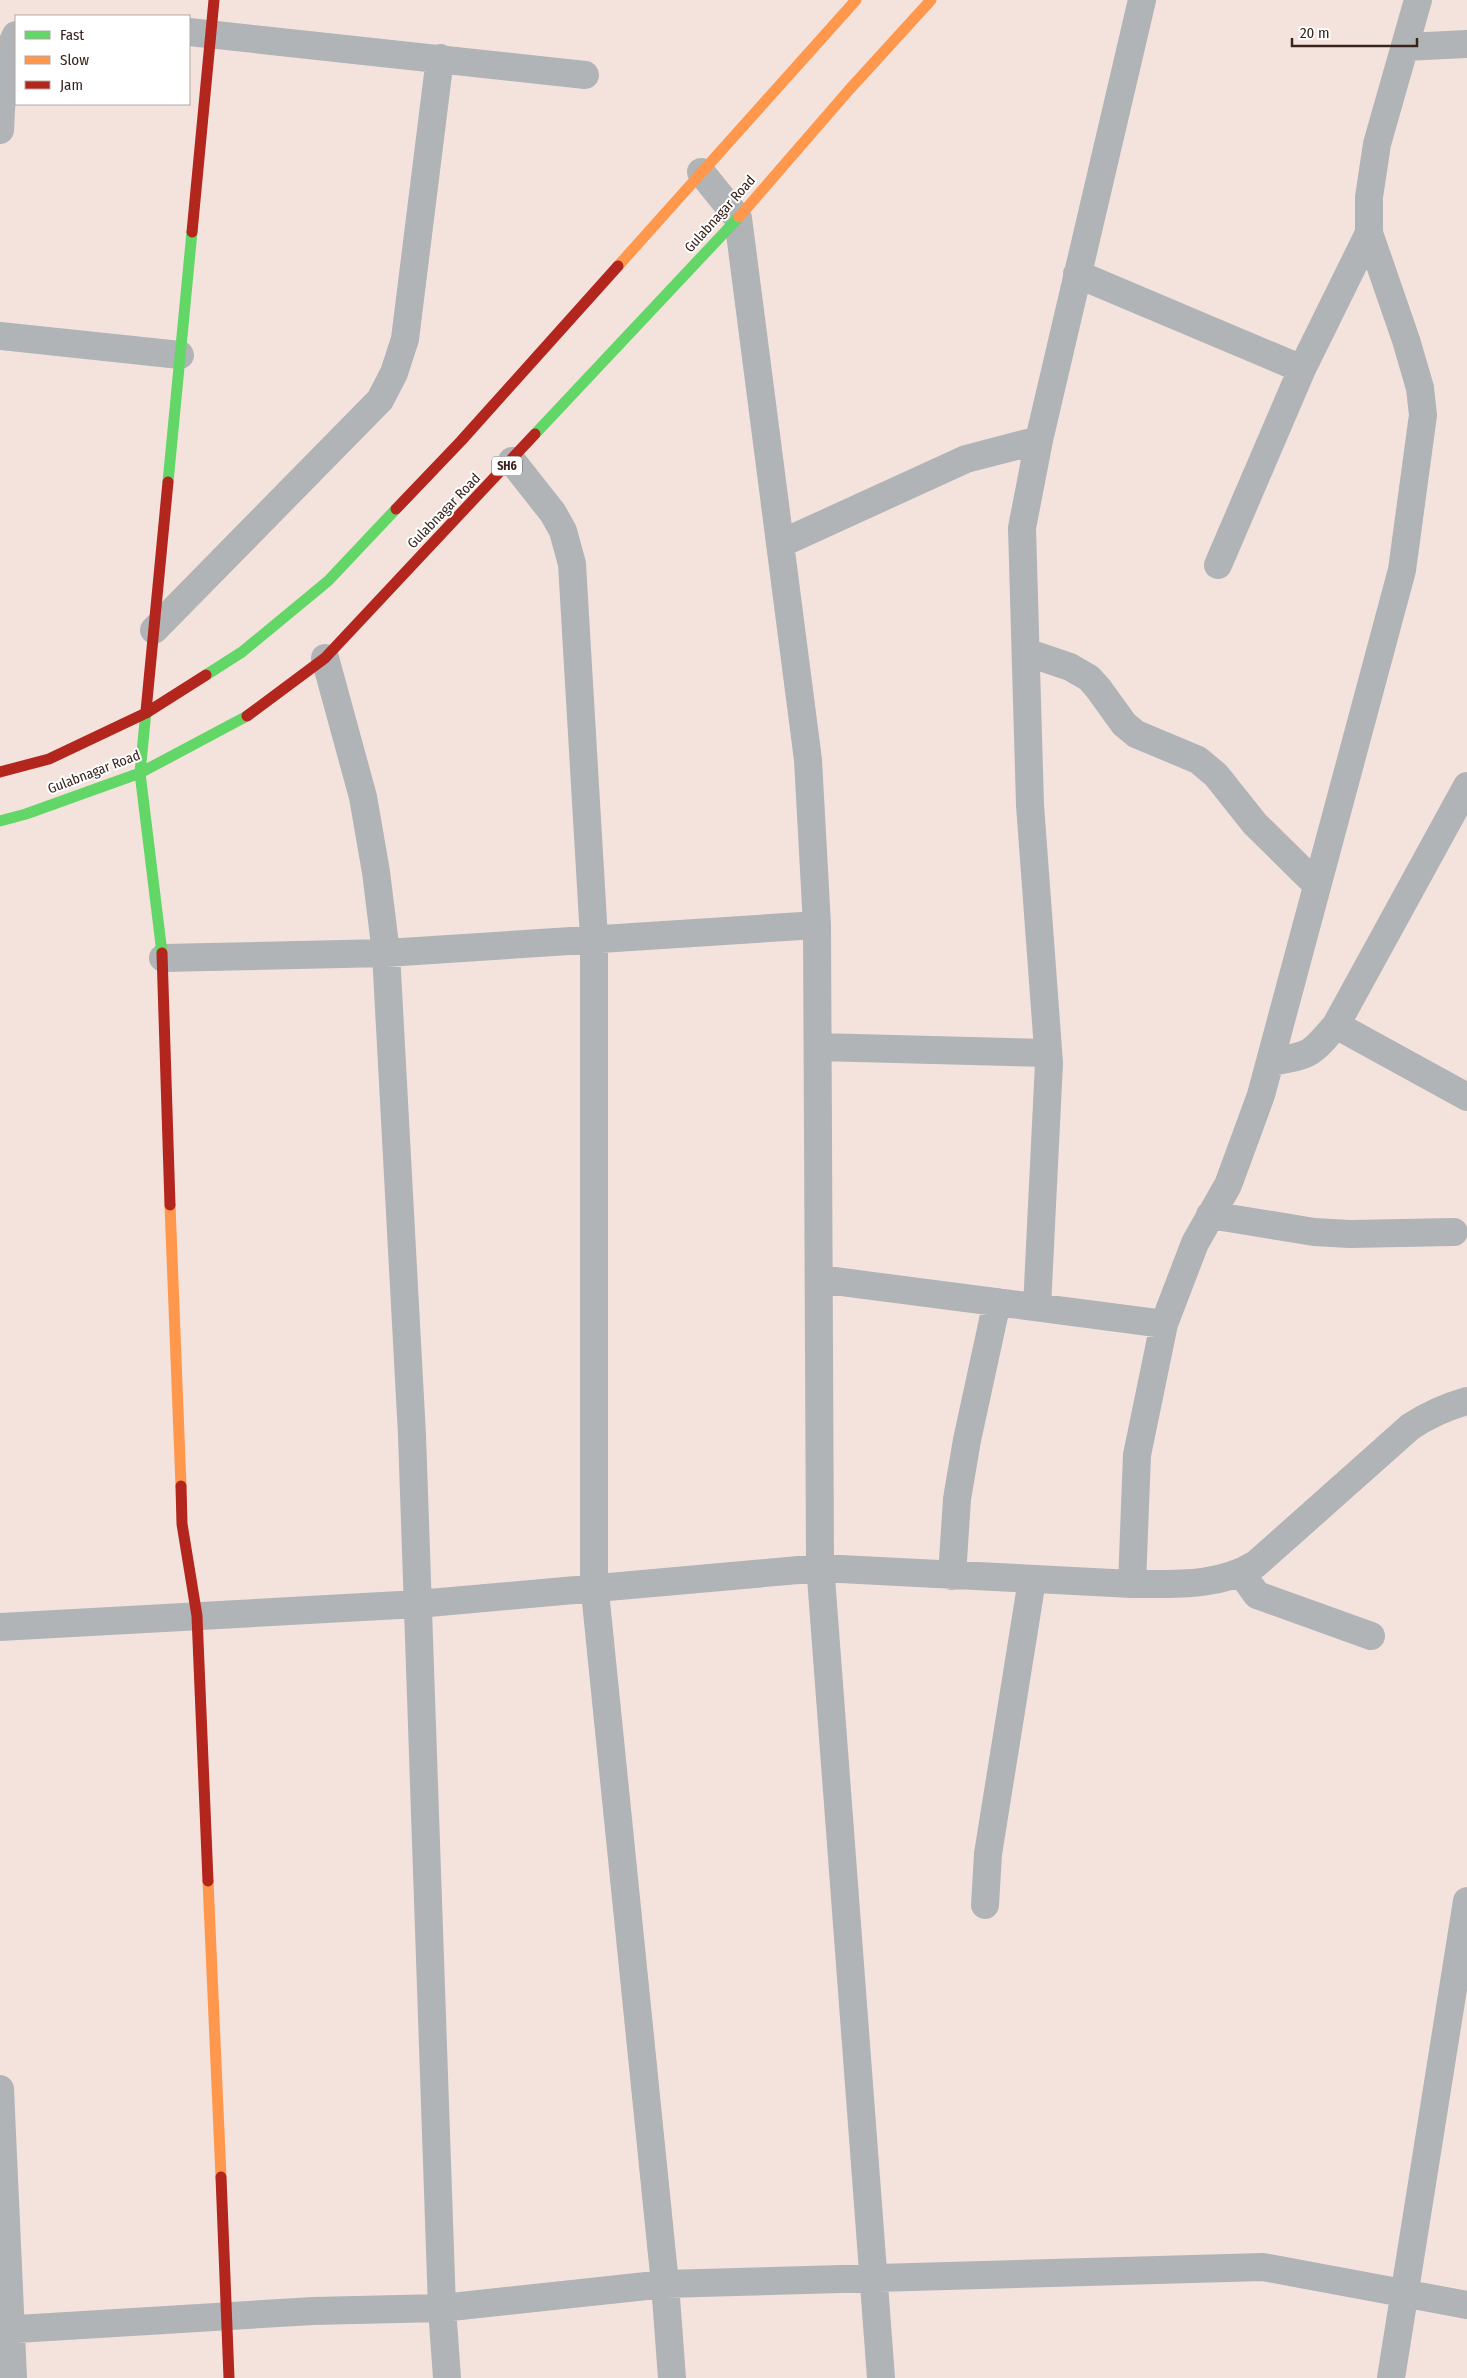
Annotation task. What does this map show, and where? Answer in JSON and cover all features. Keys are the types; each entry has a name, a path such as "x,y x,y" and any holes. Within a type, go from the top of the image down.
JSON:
{"main road":[{"path":"214,0 200,32 180,355 140,773 163,958 163,1022 182,1524 197,1616 229,2378"},
{"name":"Gulabnagar Road","path":"0,772 49,759 146,713 242,652 328,581 461,441 856,0"},
{"name":"Gulabnagar Road","path":"0,820 26,814 140,773 254,712 325,658 512,461 738,218 931,0"}],"street":[{"path":"1037,1307 1048,1053 1030,805 1022,528 1039,440 1142,0"},
{"path":"1132,1584 1138,1455 1164,1324 1195,1242 1228,1184 1262,1095 1402,570 1423,415 1420,388 1406,340 1368,232 1369,197 1377,144 1418,0"},
{"path":"200,32 585,74"},
{"path":"0,130 4,71 8,50 15,37"},
{"path":"1405,47 1467,44"},
{"path":"154,630 380,400 394,373 406,339 440,58"},
{"path":"701,172 738,218 808,760 817,925 821,1568 881,2378"},
{"path":"1218,565 1302,369 1368,232"},
{"path":"1077,274 1302,369"},
{"path":"0,336 180,355"},
{"path":"780,544 966,459 1039,440"},
{"path":"512,461 553,513 563,531 572,564 594,938 594,1563 665,2284 672,2378"},
{"path":"1026,652 1070,667 1089,678 1124,724 1136,734 1198,760 1216,775 1255,824 1318,885"},
{"path":"325,658 363,797 376,872 386,953 412,1435 442,2308 447,2378"},
{"path":"1270,1062 1304,1056 1318,1046 1336,1025 1467,786"},
{"path":"163,958 386,953 817,925"},
{"path":"1336,1025 1467,1097"},
{"path":"818,1047 1048,1053"},
{"path":"1210,1215 1314,1232 1350,1234 1454,1232"},
{"path":"819,1279 1164,1324"},
{"path":"952,1576 957,1499 965,1449 997,1302"},
{"path":"0,1627 418,1604 821,1568 1132,1584 1180,1584 1225,1578 1241,1573 1256,1564 1410,1427 1427,1416 1449,1406 1467,1402"},
{"path":"1241,1573 1257,1595 1371,1636"},
{"path":"985,1906 988,1854 1032,1580"},
{"path":"1391,2378 1467,1901"},
{"path":"0,2089 6,2329 14,2378"},
{"path":"6,2329 313,2311 442,2308 665,2284 1262,2268 1467,2305"}],"traffic: fast":[{"path":"535,434 739,217"},
{"path":"168,482 192,232"},
{"path":"206,675 242,652 328,581 396,509"},
{"path":"146,711 140,773 162,953"},
{"path":"0,821 26,814 140,773 247,716"}],"traffic: slow":[{"path":"618,266 856,0"},
{"path":"739,217 849,90 931,0"},
{"path":"170,1205 181,1486"},
{"path":"208,1881 221,2177"}],"traffic: jam":[{"path":"192,232 214,0"},
{"path":"396,509 461,441 618,266"},
{"path":"247,716 325,658 535,434"},
{"path":"146,711 168,482"},
{"path":"0,772 49,759 146,713 206,675"},
{"path":"162,953 170,1205"},
{"path":"181,1486 182,1524 197,1616 208,1881"},
{"path":"221,2177 229,2378"}]}
